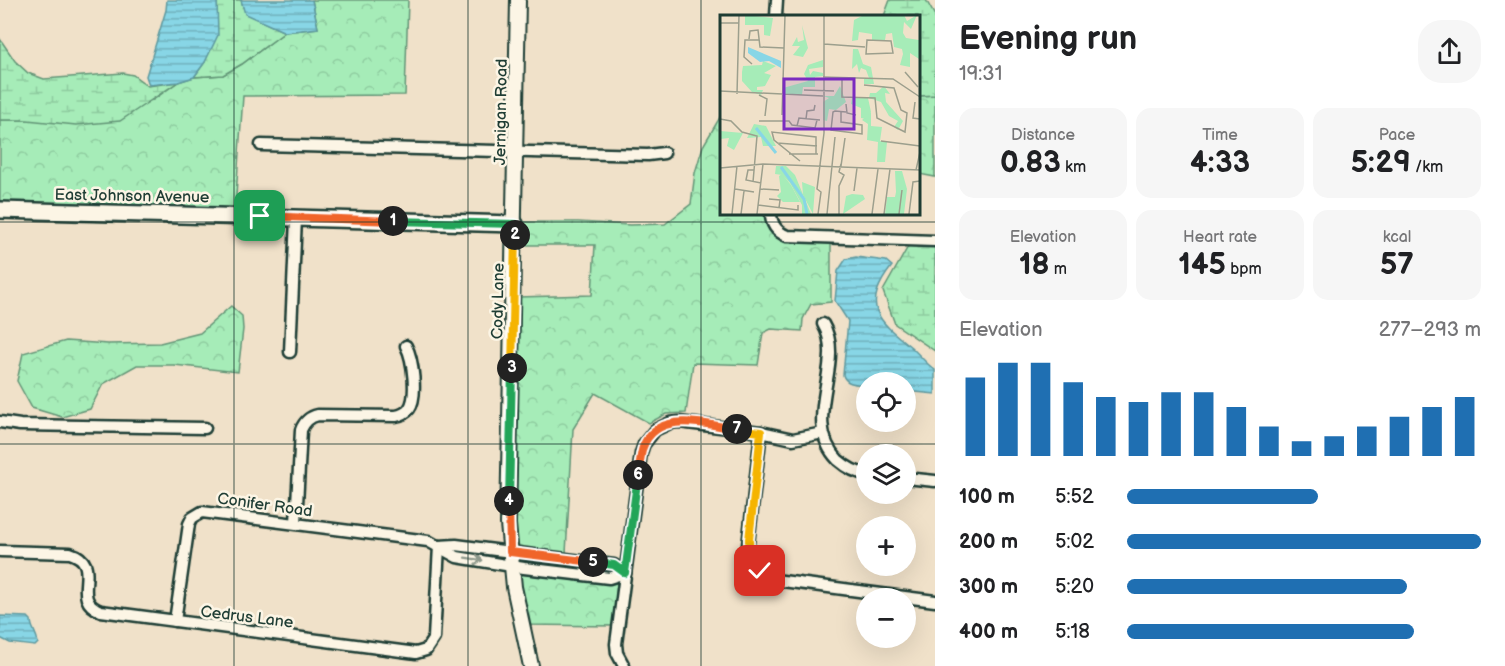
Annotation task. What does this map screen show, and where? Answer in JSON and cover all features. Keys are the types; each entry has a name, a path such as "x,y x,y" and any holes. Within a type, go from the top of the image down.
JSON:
{"main road":[{"name":"East Johnson Avenue","path":"0,210 515,224"}],"street":[{"name":"Jernigan Road","path":"515,224 518,0"},
{"path":"776,15 777,0"},
{"path":"261,145 648,155 664,153"},
{"path":"771,214 772,223 776,229 788,236 935,240"},
{"path":"290,352 296,218"},
{"name":"Cody Lane","path":"515,224 508,508 511,558 520,618 531,666"},
{"path":"823,324 830,343 822,417 823,433 827,445 841,462 856,471"},
{"path":"296,523 303,424 318,415 396,416 403,414 409,409 413,398 413,364 406,346"},
{"path":"0,422 205,428"},
{"path":"624,666 617,653 616,644 641,453 649,437 661,426 679,422 761,432 793,439 823,433"},
{"path":"761,432 748,545 753,563 760,571 776,580 935,601"},
{"path":"916,479 935,481"},
{"name":"Conifer Road","path":"175,621 189,524 196,514 208,511 428,541 439,546 456,545 511,558 614,565 625,573"},
{"name":"Cedrus Lane","path":"0,551 76,555 84,562 87,569 86,598 94,609 416,653 422,652 431,645 434,638 439,546"}],"green space":[{"path":"217,0 241,0 246,14 285,32 223,75 194,77 205,62"},
{"path":"312,0 408,0 405,95 243,96 235,210 0,205 0,120 26,120 153,100 178,82 194,77 223,75 285,32 318,28"},
{"path":"890,0 926,0 935,16 935,95 920,96 920,15 884,15"},
{"path":"0,39 15,61 28,73 44,79 123,73 133,75 148,86 178,82 120,121 76,125 0,120"},
{"path":"935,95 935,177 920,174 920,96"},
{"path":"720,117 720,214 766,214 769,226 831,243 831,302 811,304 803,319 802,331 771,329 763,333 758,365 693,363 686,413 666,414 649,423 595,393 573,429 566,553 514,547 518,297 592,295 595,245 519,245 519,222 665,224 691,204 695,173 703,146"},
{"path":"909,245 935,246 935,351 895,324 883,291"},
{"path":"231,306 242,316 243,329 238,372 174,365 137,365 103,384 90,409 62,417 32,408 17,381 23,353 66,341 108,344 160,343 200,333"},
{"path":"517,572 609,584 617,581 614,626 526,625"}],"water":[{"path":"167,0 217,0 218,35 205,62 194,77 178,82 149,85 146,76"},
{"path":"241,0 312,0 318,28 285,32 245,14"},
{"path":"856,257 886,261 892,266 877,292 875,302 877,311 889,329 935,370 935,394 916,392 916,372 856,372 856,384 844,378 848,321 835,301 838,271 846,259"},
{"path":"0,616 28,617 38,643 35,646 10,643 0,638"}],"route":[{"path":"260,216 515,224 508,508 510,552 614,565 625,573 644,444 661,426 679,422 761,432 748,545 753,563 760,571"}]}
